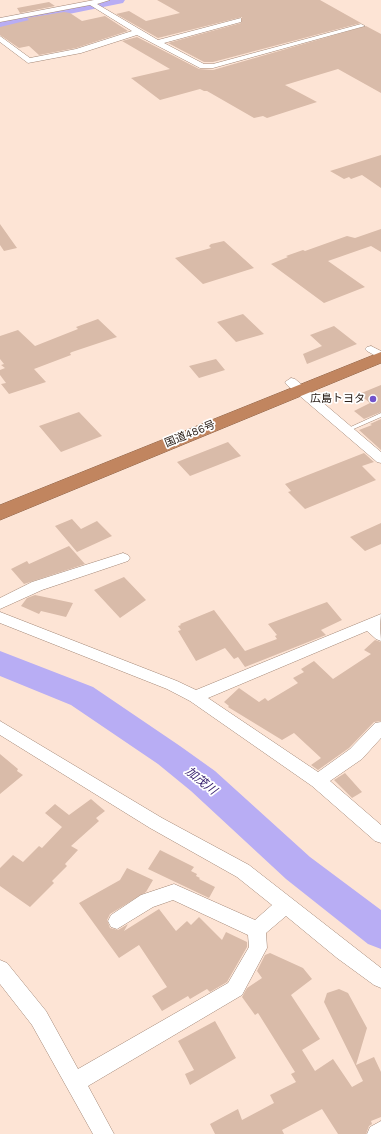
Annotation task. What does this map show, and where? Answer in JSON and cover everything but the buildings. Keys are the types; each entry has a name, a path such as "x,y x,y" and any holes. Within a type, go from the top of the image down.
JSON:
{"highway":[{"name":"国道486号","path":"0,513 295,386 378,352"},
{"name":"国道486号","path":"0,499 295,386"}],"street":[{"path":"0,20 93,4 106,0"},
{"path":"93,4 138,32 203,66 213,66 361,26"},
{"path":"158,42 238,20"},
{"path":"0,38 28,61 78,51 138,32"},
{"path":"295,386 380,456"},
{"path":"0,604 37,586 124,558"},
{"path":"0,617 172,685 195,698 318,781 381,836"},
{"path":"195,698 375,622 381,635"},
{"path":"0,727 156,823 242,871 344,952 381,979"},
{"path":"318,781 356,754 381,728"},
{"path":"116,921 147,901 174,892 257,930"},
{"path":"257,930 285,905"},
{"path":"75,1082 235,989 258,948 257,930"},
{"path":"0,969 39,1018 103,1134"},
{"path":"377,1134 381,1131"}],"lane":[{"path":"347,430 381,415"}],"waterway":[{"path":"0,23 118,0"},
{"name":"加茂川","path":"0,663 82,696 169,755 203,781 298,868 381,932"}],"place":[{"name":"広島トヨタ","path":"373,399"}]}
